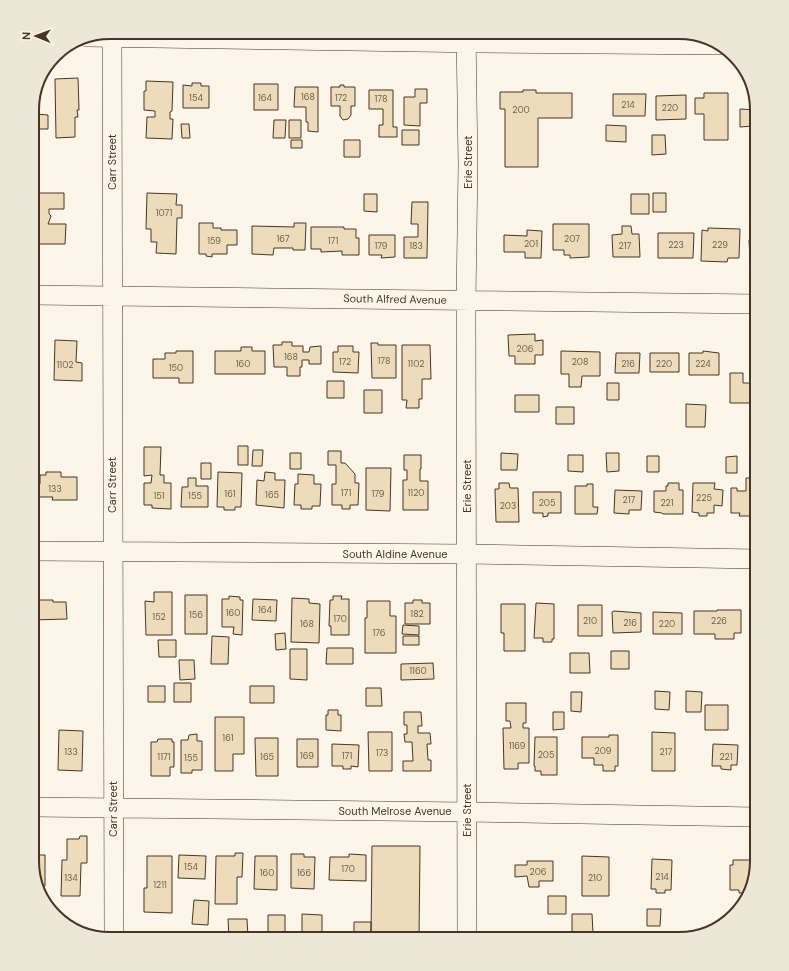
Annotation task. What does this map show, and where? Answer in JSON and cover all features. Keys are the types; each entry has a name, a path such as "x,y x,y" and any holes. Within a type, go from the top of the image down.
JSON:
{"street":[{"name":"Carr Street","path":"112,39 114,932"},
{"name":"Erie Street","path":"466,39 468,165 466,300 467,932"},
{"path":"502,39 706,45"},
{"name":"South Alfred Avenue","path":"39,295 750,304"},
{"name":"South Aldine Avenue","path":"39,551 467,554 750,559"},
{"name":"South Melrose Avenue","path":"39,807 750,817"}],"building":[{"path":"78,78 79,110 77,110 78,117 75,117 75,137 56,138 55,79"},
{"path":"146,81 173,82 172,111 170,112 170,119 173,119 172,139 146,138 147,117 155,117 155,111 144,110 144,91 146,91"},
{"path":"192,83 201,83 201,86 209,86 209,108 183,108 183,85 192,86"},
{"path":"254,84 278,84 278,110 254,110"},
{"path":"340,85 344,85 344,87 355,87 355,106 351,106 351,115 348,119 343,120 340,116 340,106 331,106 331,87 340,87"},
{"path":"295,87 318,87 318,132 308,131 308,122 306,122 306,107 294,107"},
{"path":"415,89 427,89 427,103 420,103 420,126 404,125 404,97 415,97"},
{"path":"369,90 393,90 393,127 397,127 397,137 379,137 379,125 383,125 383,109 369,109"},
{"path":"523,90 536,90 536,93 572,93 572,118 538,118 538,167 505,167 505,109 500,109 500,92 523,92"},
{"path":"704,93 728,93 728,140 704,140 704,114 695,114 695,98 704,98"},
{"path":"613,94 646,94 645,116 613,116"},
{"path":"686,95 686,119 656,120 656,96"},
{"path":"740,109 750,110 750,126 740,127"},
{"path":"39,114 48,115 48,129 39,129"},
{"path":"274,120 286,120 285,138 273,138"},
{"path":"289,120 301,120 301,138 289,138"},
{"path":"181,124 189,124 190,138 182,138"},
{"path":"606,125 626,126 626,142 606,141"},
{"path":"402,130 419,130 419,145 402,145"},
{"path":"652,135 665,135 666,154 652,155"},
{"path":"291,140 302,140 302,148 291,148"},
{"path":"344,140 360,140 360,157 344,157"},
{"path":"39,193 64,193 64,209 49,209 49,214 51,216 48,224 66,224 65,244 39,244"},
{"path":"147,193 177,194 176,205 182,205 182,218 177,218 176,254 156,253 157,242 151,242 151,229 146,229"},
{"path":"653,193 666,193 666,212 653,212"},
{"path":"364,194 377,194 377,212 364,211"},
{"path":"631,194 649,194 649,214 631,214"},
{"path":"412,202 428,202 427,258 404,258 404,237 418,237 418,224 411,224"},
{"path":"199,223 213,223 213,228 221,228 221,230 237,230 237,245 227,245 227,254 212,254 212,257 206,256 206,254 199,254"},
{"path":"294,223 306,223 305,250 293,250 293,248 274,248 273,255 252,254 252,226 294,227"},
{"path":"553,224 589,224 589,257 570,258 570,255 564,255 564,250 553,250"},
{"path":"622,226 631,226 632,234 639,234 640,257 613,257 612,235 622,234"},
{"path":"311,227 344,227 344,229 356,229 356,238 359,238 359,255 342,255 342,251 321,252 321,249 311,249"},
{"path":"708,228 740,229 739,258 728,258 727,262 701,261 702,230 708,231"},
{"path":"527,230 542,231 541,258 525,258 525,252 504,252 504,235 527,236"},
{"path":"658,233 694,233 693,258 658,258"},
{"path":"369,235 395,235 395,257 381,258 382,255 369,255"},
{"path":"535,334 535,341 543,340 543,355 535,355 535,364 515,364 515,356 509,356 508,335"},
{"path":"55,340 77,341 76,362 82,363 82,381 54,380"},
{"path":"282,342 292,342 292,346 303,346 303,352 309,352 310,347 321,346 321,364 309,364 309,360 302,360 300,376 287,376 287,367 274,367 273,345 282,345"},
{"path":"371,343 378,343 378,345 396,345 396,378 372,378"},
{"path":"402,345 430,345 431,379 422,379 422,399 419,399 419,408 406,408 407,400 402,400"},
{"path":"338,346 353,346 353,352 359,352 358,373 333,372 333,352 338,352"},
{"path":"241,347 252,347 252,351 265,351 265,374 215,374 215,351 241,351"},
{"path":"176,351 193,351 193,383 179,383 179,378 153,378 153,359 165,359 165,353 176,353"},
{"path":"561,351 600,352 600,376 582,376 581,387 569,387 569,374 561,374"},
{"path":"703,351 719,353 719,375 689,375 689,353 703,353"},
{"path":"616,353 640,353 639,373 615,373"},
{"path":"650,353 679,353 679,372 650,372"},
{"path":"730,373 743,373 743,383 750,383 750,403 730,403"},
{"path":"327,381 344,381 344,398 327,398"},
{"path":"607,383 619,383 619,400 607,400"},
{"path":"364,390 382,390 382,413 364,413"},
{"path":"515,395 539,395 539,412 515,412"},
{"path":"686,404 706,405 705,427 686,427"},
{"path":"556,407 574,407 574,424 556,424"},
{"path":"238,446 248,446 248,465 238,465"},
{"path":"144,447 161,447 160,475 164,475 164,483 171,483 171,509 152,508 152,505 144,505 144,483 151,483 152,475 144,476"},
{"path":"253,450 263,450 262,466 252,466"},
{"path":"328,451 341,451 341,463 345,463 355,474 355,483 359,483 358,505 350,505 350,509 342,509 342,505 332,505 332,484 336,484 336,465 328,465"},
{"path":"290,453 301,453 301,469 290,469"},
{"path":"501,453 518,454 517,470 501,470"},
{"path":"606,453 619,453 619,471 607,472"},
{"path":"404,455 421,455 420,481 428,481 428,510 403,510 403,480 407,480 407,470 404,470"},
{"path":"568,455 583,455 583,472 568,471"},
{"path":"647,456 659,456 659,472 647,472"},
{"path":"737,456 737,473 726,473 726,457"},
{"path":"201,463 211,463 211,479 201,479"},
{"path":"366,468 391,468 390,511 366,510"},
{"path":"46,472 61,472 61,477 77,477 77,500 52,500 53,497 39,497 40,475 46,475"},
{"path":"218,472 242,473 241,507 235,507 235,510 224,510 224,507 217,507"},
{"path":"265,472 275,473 275,480 285,480 284,508 256,505 257,480 264,481"},
{"path":"298,474 314,475 314,484 321,484 320,506 312,506 312,509 301,509 301,505 294,505 295,484 298,484"},
{"path":"188,478 196,478 196,486 208,486 208,507 181,507 182,487 188,487"},
{"path":"746,478 750,478 750,516 739,516 740,513 731,513 731,488 737,488 737,491 746,491"},
{"path":"499,483 509,483 510,488 518,488 519,522 496,522 495,489 499,489"},
{"path":"668,483 679,483 679,490 683,490 683,514 663,514 654,512 654,491 666,491 666,486 668,486"},
{"path":"693,483 715,483 714,489 723,490 722,506 714,505 714,513 707,513 707,516 699,516 699,513 692,512"},
{"path":"587,484 593,484 593,507 598,507 597,514 575,514 575,486 587,486"},
{"path":"615,490 642,491 641,510 629,510 629,514 614,513"},
{"path":"533,492 561,492 561,513 548,513 548,516 543,517 543,513 533,513"},
{"path":"154,592 172,592 172,635 146,635 145,601 154,602"},
{"path":"185,595 207,595 207,634 185,634"},
{"path":"229,596 240,597 240,600 243,600 242,635 233,634 234,627 222,627 222,599 229,599"},
{"path":"333,596 342,596 341,599 349,599 349,635 331,635 331,626 329,626 330,600 333,600"},
{"path":"292,598 309,599 309,603 320,604 319,643 291,642"},
{"path":"253,599 277,600 276,621 252,620"},
{"path":"39,600 66,602 67,619 39,620"},
{"path":"413,600 422,600 422,603 430,603 430,624 405,624 405,603 413,603"},
{"path":"367,601 390,601 390,616 396,616 396,653 365,653 365,618 367,618"},
{"path":"536,603 554,604 554,639 552,639 552,642 543,642 543,638 534,638"},
{"path":"501,604 525,604 525,651 504,651 504,633 501,633"},
{"path":"578,605 602,605 602,636 578,636"},
{"path":"741,610 741,633 734,633 734,639 715,639 715,634 694,634 694,611"},
{"path":"612,612 641,613 641,632 613,633"},
{"path":"653,612 682,613 682,634 653,634"},
{"path":"403,625 419,626 419,635 402,634"},
{"path":"285,633 286,649 276,650 275,634"},
{"path":"212,636 229,637 228,664 211,664"},
{"path":"403,636 419,636 419,645 403,645"},
{"path":"158,640 176,640 176,657 159,657"},
{"path":"327,648 353,648 353,664 326,664"},
{"path":"290,649 307,649 307,680 290,679"},
{"path":"611,651 629,651 629,669 611,669"},
{"path":"570,653 589,653 590,673 570,673"},
{"path":"179,660 194,660 195,679 180,680"},
{"path":"433,663 434,679 401,680 401,664"},
{"path":"174,683 191,683 191,702 174,702"},
{"path":"148,686 165,686 165,702 148,702"},
{"path":"250,686 274,686 274,703 250,703"},
{"path":"366,688 381,688 382,706 366,706"},
{"path":"655,691 670,692 669,710 655,709"},
{"path":"686,691 702,692 701,712 686,712"},
{"path":"571,692 582,692 581,712 571,711"},
{"path":"506,703 526,703 526,723 523,723 523,728 529,728 529,763 518,763 518,769 504,769 503,728 511,728 510,721 506,721"},
{"path":"705,705 728,705 728,730 705,730"},
{"path":"328,710 338,710 338,715 341,715 341,731 326,730 326,715 328,715"},
{"path":"404,712 421,712 422,726 418,726 418,733 430,733 431,744 427,744 428,760 431,760 431,771 403,771 403,761 413,761 412,742 405,742 404,734 407,734 407,725 404,725"},
{"path":"553,712 564,712 564,729 553,730"},
{"path":"215,717 244,717 244,754 233,754 233,771 215,771"},
{"path":"59,730 83,731 82,771 58,770"},
{"path":"368,732 392,732 392,771 369,771"},
{"path":"652,732 675,733 675,771 652,771"},
{"path":"197,734 197,741 202,741 202,770 192,770 192,773 181,773 181,740 188,740 189,735"},
{"path":"609,735 618,735 618,766 615,766 615,771 603,771 603,765 594,765 594,758 582,758 582,737 609,737"},
{"path":"535,737 557,737 557,775 541,775 541,771 535,771"},
{"path":"255,738 278,738 278,776 256,776"},
{"path":"158,739 172,739 172,742 174,742 174,767 170,767 170,776 151,776 151,742 157,742"},
{"path":"297,739 318,739 318,767 297,767"},
{"path":"332,744 359,745 358,767 351,766 351,769 343,769 343,766 332,766"},
{"path":"713,744 738,745 737,765 731,765 731,770 721,769 721,766 712,766"},
{"path":"80,836 87,836 87,863 81,863 80,896 61,896 62,860 67,860 67,839 79,839"},
{"path":"372,846 420,846 419,932 371,932"},
{"path":"235,853 243,853 242,877 237,877 237,904 215,904 216,856 235,856"},
{"path":"291,854 304,854 304,857 315,857 314,889 291,888"},
{"path":"349,854 366,855 366,881 329,880 330,857 349,857"},
{"path":"39,855 45,855 45,886 43,886 41,879"},
{"path":"179,855 206,856 205,879 178,878"},
{"path":"147,856 172,856 172,913 144,912 144,888 147,888"},
{"path":"255,856 277,856 277,890 254,889"},
{"path":"582,856 609,857 609,896 582,896"},
{"path":"652,859 672,860 671,890 665,890 665,893 656,893 656,889 651,889"},
{"path":"733,860 750,860 748,879 742,893 739,893 739,890 730,890 730,865 733,865"},
{"path":"527,861 553,861 553,881 539,881 539,887 529,887 527,876 515,877 515,865 527,865"},
{"path":"548,896 566,896 566,914 548,914"},
{"path":"194,900 209,901 208,925 192,924"},
{"path":"647,909 661,909 660,926 647,926"},
{"path":"302,914 322,915 322,932 302,932"},
{"path":"572,914 592,914 593,932 572,932"},
{"path":"268,915 285,915 285,932 268,932"},
{"path":"228,919 247,919 248,932 229,932"},
{"path":"354,922 371,922 371,932 354,932"}]}
